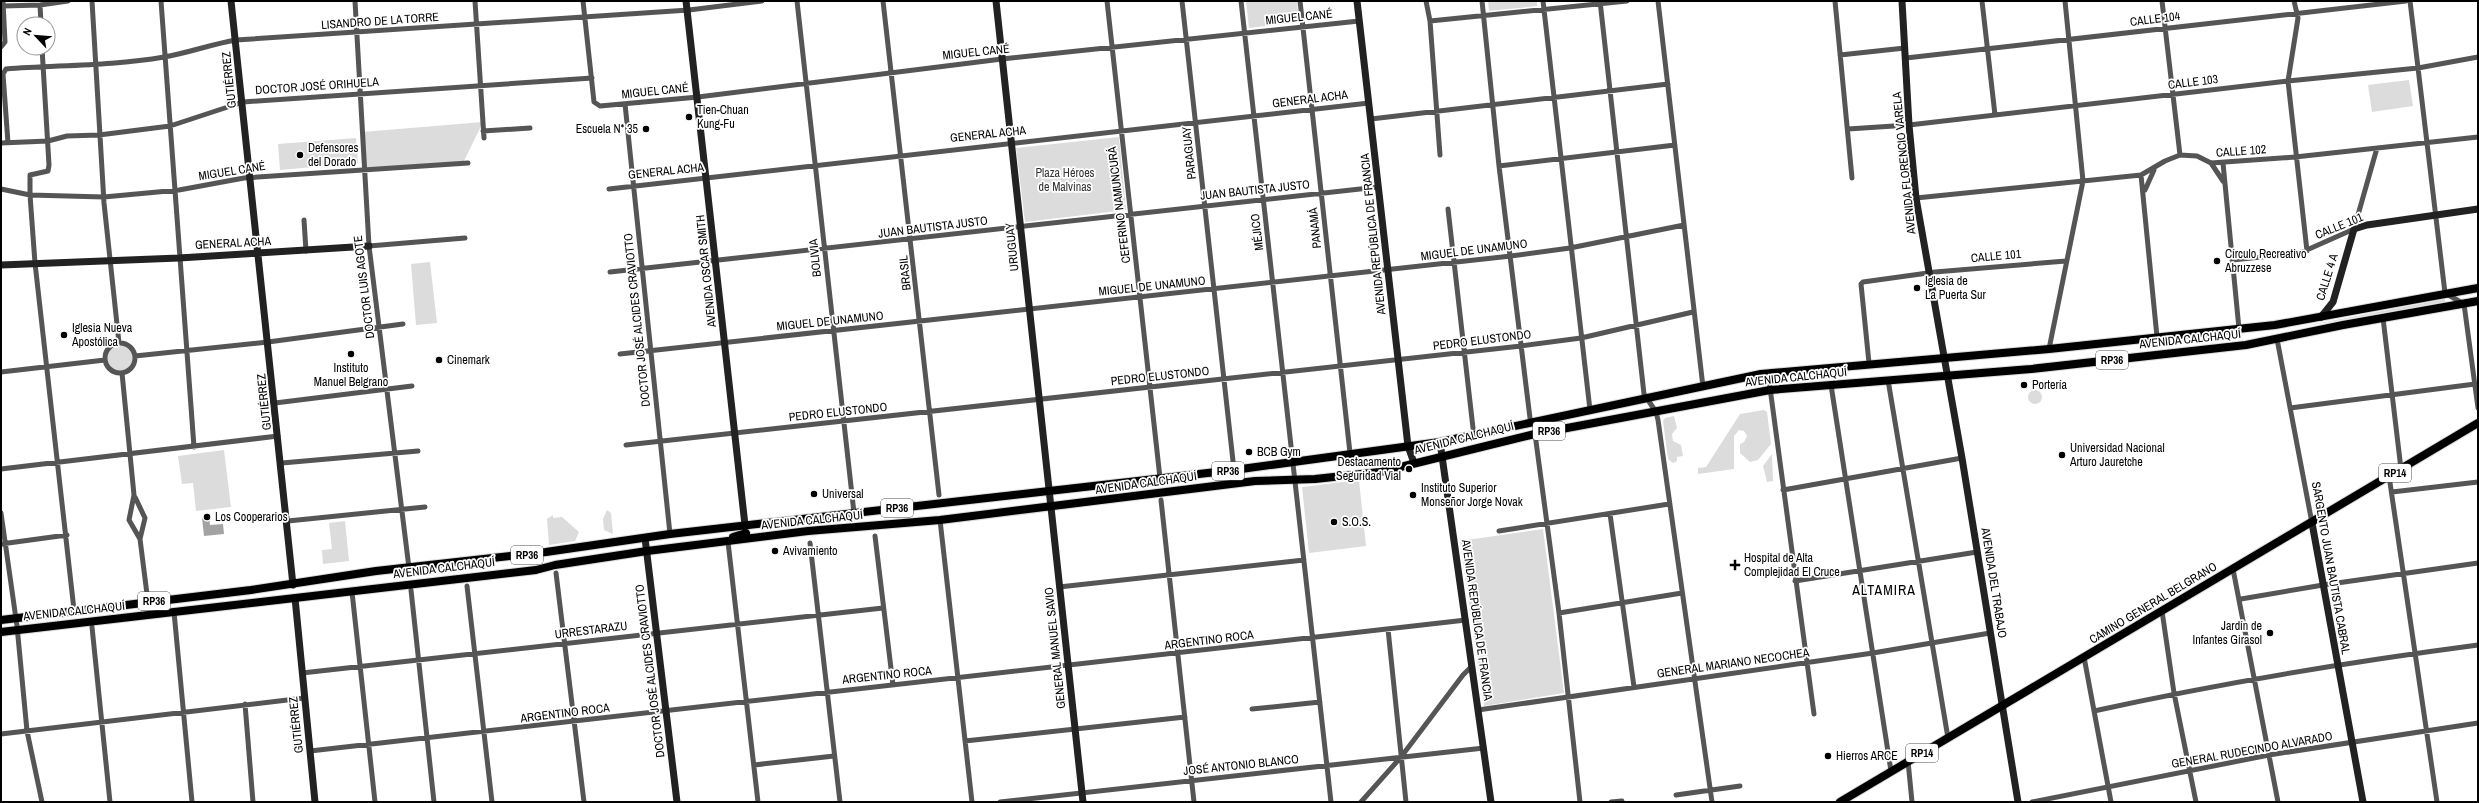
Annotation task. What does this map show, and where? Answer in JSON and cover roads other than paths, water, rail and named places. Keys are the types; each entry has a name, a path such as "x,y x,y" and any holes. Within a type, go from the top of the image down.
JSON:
{"main road":[{"name":"GUTIÉRREZ","path":"231,1 282,463 293,585"},
{"name":"AVENIDA OSCAR SMITH","path":"686,1 746,532"},
{"name":"URUGUAY","path":"996,1 1011,142 1022,226 1048,491"},
{"name":"AVENIDA REPÚBLICA DE FRANCIA","path":"1357,1 1408,446 1414,463"},
{"name":"AVENIDA FLORENCIO VARELA","path":"1902,1 1909,125 1916,198 1928,275 1946,372"},
{"name":"CALLE 101","path":"2354,229 2367,225 2478,209"},
{"name":"CALLE 4 A","path":"2321,317 2330,307 2336,293 2354,229"},
{"name":"GENERAL ACHA","path":"1,264 179,258 369,246"},
{"name":"AVENIDA CALCHAQUÍ","path":"1,632 352,592 613,560 618,558 619,555 728,542 746,532 854,513 1234,470 1350,453 1440,442 1768,373 1870,363 1944,359 2239,329 2321,317 2478,288"},
{"name":"AVENIDA CALCHAQUÍ","path":"1,620 74,610 293,585 409,568 546,552 670,534 746,532 940,520 1050,508 1255,481 1295,480 1380,472 1442,455 1535,434 1770,390 1888,380 1946,372 2032,369 2246,345 2383,318 2478,302"},
{"path":"2277,339 2277,330 2286,323"},
{"name":"AVENIDA DEL TRABAJO","path":"1946,372 1962,458 2018,802"},
{"name":"CAMINO GENERAL BELGRANO","path":"1840,802 2478,423"},
{"name":"AVENIDA REPÚBLICA DE FRANCIA","path":"1440,442 1491,802"},
{"name":"GENERAL MANUEL SAVIO","path":"1048,491 1083,802"},
{"name":"SARGENTO JUAN BAUTISTA CABRAL","path":"2312,523 2363,802"},
{"path":"686,546 746,532"},
{"name":"DOCTOR JOSÉ ALCIDES CRAVIOTTO","path":"645,538 677,802"},
{"path":"616,542 619,555"},
{"name":"GUTIÉRREZ","path":"295,598 314,802"}],"street":[{"path":"1,47 5,42 3,4 40,5 68,1"},
{"path":"92,1 104,198 119,343"},
{"path":"162,1 174,191 194,446"},
{"name":"DOCTOR LUIS AGOTE","path":"355,1 369,246 396,453 409,568"},
{"path":"475,1 484,138"},
{"path":"583,1 592,78"},
{"name":"LISANDRO DE LA TORRE","path":"8,143 3,74 6,70 43,66 96,66 165,57 236,40 688,10 762,1"},
{"name":"BOLIVIA","path":"798,1 842,421 854,513"},
{"name":"BRASIL","path":"883,1 939,495"},
{"name":"CEFERINO NAMUNCURÁ","path":"1107,1 1160,478"},
{"name":"PARAGUAY","path":"1182,1 1234,470"},
{"name":"MÉJICO","path":"1241,1 1331,802"},
{"name":"PANAMÁ","path":"1300,1 1350,453"},
{"path":"1426,1 1430,21 1440,155"},
{"path":"1482,1 1499,166 1530,418"},
{"path":"1542,1 1590,410"},
{"path":"1430,21 1627,1"},
{"path":"1658,1 1702,387"},
{"path":"1834,1 1852,178"},
{"path":"1982,1 1995,114"},
{"path":"2048,349 2083,181 2065,1"},
{"path":"1916,198 2141,175 2154,169 2165,161 2180,155 2162,1"},
{"path":"2294,1 2298,13 2288,81 2295,157 2307,251"},
{"name":"CALLE 104","path":"1906,58 2406,1"},
{"path":"2410,1 2434,215 2445,293 2464,304 2478,408"},
{"path":"1600,3 1628,237 1644,394 1656,412 1712,802"},
{"path":"40,5 41,16"},
{"name":"MIGUEL CANÉ","path":"592,78 596,105 625,104 698,97 1002,59 1359,21"},
{"path":"1840,55 1905,48"},
{"path":"42,56 49,165 48,171 32,173 29,179 35,263 67,535 74,610"},
{"name":"CALLE 103","path":"1909,125 2288,81 2418,68 2478,57"},
{"name":"DOCTOR JOSÉ ORIHUELA","path":"1,143 48,141 67,136 100,135 170,126 243,102 480,84 592,78"},
{"path":"1371,119 1436,110 1668,84"},
{"name":"GENERAL ACHA","path":"609,189 1011,142 1369,103"},
{"name":"DOCTOR JOSÉ ALCIDES CRAVIOTTO","path":"625,104 670,534"},
{"path":"1848,130 1909,125"},
{"path":"483,131 530,128"},
{"name":"CALLE 102","path":"2180,155 2197,156 2212,163 2295,157 2478,137"},
{"path":"1499,166 1560,160 1675,145"},
{"name":"CALLE 4 A","path":"2354,229 2377,148"},
{"path":"2223,162 2239,329"},
{"name":"MIGUEL CANÉ","path":"1,189 30,194 104,198 174,191 250,177 364,168 468,163"},
{"path":"2212,163 2224,184"},
{"path":"2144,191 2154,169"},
{"path":"2141,175 2144,191 2157,338"},
{"name":"JUAN BAUTISTA JUSTO","path":"610,272 911,240 1022,226 1378,187"},
{"path":"1448,208 1463,353 1473,428"},
{"path":"304,220 306,251"},
{"name":"MIGUEL DE UNAMUNO","path":"620,354 1511,256 1570,248 1684,225"},
{"name":"CALLE 101","path":"2232,260 2307,251 2354,229"},
{"name":"GENERAL ACHA","path":"369,246 465,238"},
{"name":"CALLE 101","path":"1928,275 1935,272 2066,260"},
{"path":"1870,363 1860,284 1863,282 1928,275"},
{"name":"PEDRO ELUSTONDO","path":"626,445 1521,346 1581,338 1693,312"},
{"path":"2383,318 2401,469"},
{"path":"135,356 186,352 403,324"},
{"name":"SARGENTO JUAN BAUTISTA CABRAL","path":"2277,339 2312,523"},
{"path":"119,343 131,348 135,356 130,369 122,373 113,371 105,360 107,351 119,343"},
{"path":"1,372 105,360"},
{"path":"122,373 134,495 129,520 140,539"},
{"path":"1768,373 1814,714"},
{"path":"1888,380 1948,738"},
{"path":"2290,408 2475,384"},
{"path":"1831,385 1891,771"},
{"path":"275,403 412,386"},
{"path":"1535,434 1559,613 1567,698 1580,802"},
{"path":"1,469 278,436"},
{"path":"282,463 418,451"},
{"path":"1783,490 1962,458"},
{"path":"2389,476 2438,802"},
{"path":"2392,492 2478,482"},
{"path":"134,495 145,518 140,539 148,602"},
{"path":"1161,500 1194,802"},
{"path":"1499,531 1669,504"},
{"path":"288,521 425,507"},
{"path":"1,513 3,544 16,618 27,731 42,802"},
{"path":"1610,514 1634,687"},
{"path":"940,520 972,802"},
{"path":"3,544 67,535"},
{"path":"875,536 893,685"},
{"path":"728,542 758,802"},
{"path":"810,543 840,802"},
{"path":"1795,581 1977,552"},
{"path":"1059,587 1304,560"},
{"path":"2241,599 2323,585 2478,563"},
{"path":"2234,569 2241,599 2278,802"},
{"path":"556,573 566,643 584,802"},
{"name":"GUTIÉRREZ","path":"293,585 295,598"},
{"path":"468,586 492,802"},
{"path":"411,590 434,802"},
{"path":"352,592 376,802"},
{"path":"1559,613 1622,601 1682,593"},
{"name":"URRESTARAZU","path":"302,673 475,655 657,632 883,608"},
{"path":"2162,611 2174,693 2196,802"},
{"path":"174,612 192,802"},
{"name":"ARGENTINO ROCA","path":"310,751 427,739 1466,620"},
{"path":"92,627 110,802"},
{"path":"1388,629 1406,802"},
{"name":"GENERAL MARIANO NECOCHEA","path":"1478,710 1873,653 1990,633"},
{"path":"2094,711 2174,693 2255,679 2416,653 2478,645"},
{"path":"2084,658 2112,802"},
{"path":"1361,802 1401,757 1471,667"},
{"path":"1,734 184,711 304,698"},
{"path":"1252,709 1320,702"},
{"path":"246,704 254,802"},
{"path":"965,741 1185,717"},
{"name":"GENERAL RUDECINDO ALVARADO","path":"2032,802 2109,788 2190,770 2269,755 2478,723"},
{"name":"JOSÉ ANTONIO BLANCO","path":"1000,802 1484,748"},
{"path":"754,765 834,756"},
{"path":"1908,762 1912,802"},
{"path":"1676,795 1740,786"},
{"path":"1611,802 1622,801"}],"place":[{"name":"Tien-Chuan Kung-Fu","path":"689,117"},
{"name":"Escuela N* 35","path":"646,129"},
{"name":"Defensores del Dorado","path":"300,155"},
{"name":"Círculo Recreativo Abruzzese","path":"2217,261"},
{"name":"Iglesia de La Puerta Sur","path":"1917,288"},
{"name":"Iglesia Nueva Apostólica","path":"64,335"},
{"name":"Instituto Manuel Belgrano","path":"351,354"},
{"name":"Cinemark","path":"439,360"},
{"name":"Portería","path":"2024,385"},
{"name":"BCB Gym","path":"1249,452"},
{"name":"Universidad Nacional Arturo Jauretche","path":"2062,455"},
{"name":"Destacamento Seguridad Vial","path":"1409,469"},
{"name":"Universal","path":"814,494"},
{"name":"Instituto Superior Monseñor Jorge Novak","path":"1413,495"},
{"name":"Los Cooperarios","path":"207,517"},
{"name":"S.O.S.","path":"1334,522"},
{"name":"Avivamiento","path":"775,551"},
{"name":"Hospital de Alta Complejidad El Cruce","path":"1735,565"},
{"name":"Jardín de Infantes Girasol","path":"2270,633"},
{"name":"Hierros ARCE","path":"1828,756"}],"district":[{"name":"ALTAMIRA","path":"1884,590"}],"park label":[{"name":"Plaza Héroes de Malvinas","path":"1065,180"}]}
